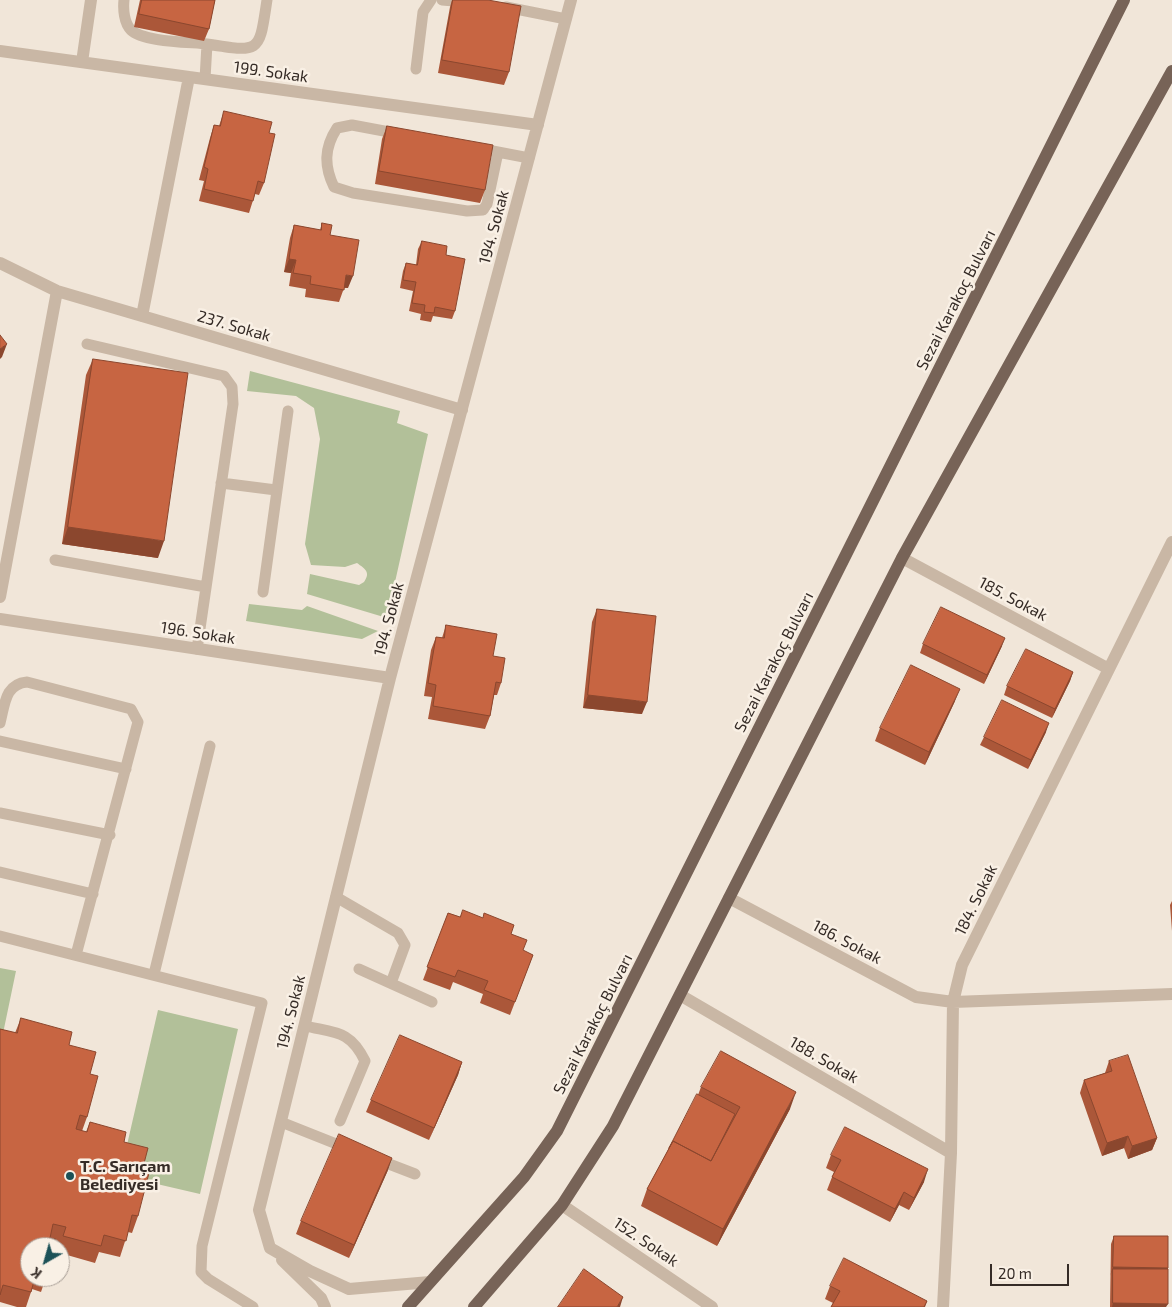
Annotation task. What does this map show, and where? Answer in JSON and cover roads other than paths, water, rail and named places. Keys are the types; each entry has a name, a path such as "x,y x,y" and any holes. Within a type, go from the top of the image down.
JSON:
{"main road":[{"name":"Sezai Karakoç Bulvarı","path":"408,1307 524,1177 557,1131 1124,0"},
{"path":"474,1307 562,1205 612,1126 902,558 1172,71"}],"street":[{"path":"82,62 91,0"},
{"name":"194. Sokak","path":"270,1248 260,1210 281,1122 390,678 571,0"},
{"name":"199. Sokak","path":"0,51 538,125"},
{"path":"142,316 188,77"},
{"name":"237. Sokak","path":"0,263 57,291 462,410"},
{"path":"0,597 57,291"},
{"name":"184. Sokak","path":"943,1307 951,1153 953,1002 962,965 1172,542"},
{"name":"185. Sokak","path":"902,558 1109,669"},
{"name":"196. Sokak","path":"0,619 390,678"},
{"name":"186. Sokak","path":"729,898 916,997 953,1002 1172,994"},
{"name":"188. Sokak","path":"680,995 951,1153"},
{"name":"152. Sokak","path":"562,1205 712,1307"},
{"path":"270,1248 310,1271 348,1289 430,1282"},
{"path":"270,1248 321,1298 325,1307"}],"lane":[{"path":"124,0 123,9 127,24 131,31 144,37 237,49 254,47 261,39 268,0"},
{"path":"416,69 423,12 432,0"},
{"path":"442,0 480,3"},
{"path":"498,6 566,19"},
{"path":"205,79 207,44"},
{"path":"410,136 352,125 337,128 328,141 326,172 334,188 353,193 468,210 482,210 487,204 498,152"},
{"path":"469,147 529,158"},
{"path":"87,344 224,376 232,387 233,404 197,649"},
{"path":"263,592 288,411"},
{"path":"221,483 276,490"},
{"path":"55,560 206,587"},
{"path":"0,723 8,690 18,683 27,682 131,709 138,722 110,835 76,955"},
{"path":"0,741 126,769"},
{"path":"154,974 210,746"},
{"path":"0,813 110,835"},
{"path":"0,872 93,894"},
{"path":"336,897 398,933 405,944 391,984"},
{"path":"0,936 262,1002 202,1246 201,1272 208,1279 253,1307"},
{"path":"359,969 432,1002"},
{"path":"305,1026 342,1035 357,1044 364,1061 340,1121"},
{"path":"281,1122 415,1174"}],"place":[{"name":"T.C. Sarıçam Belediyesi","path":"70,1176"}]}
